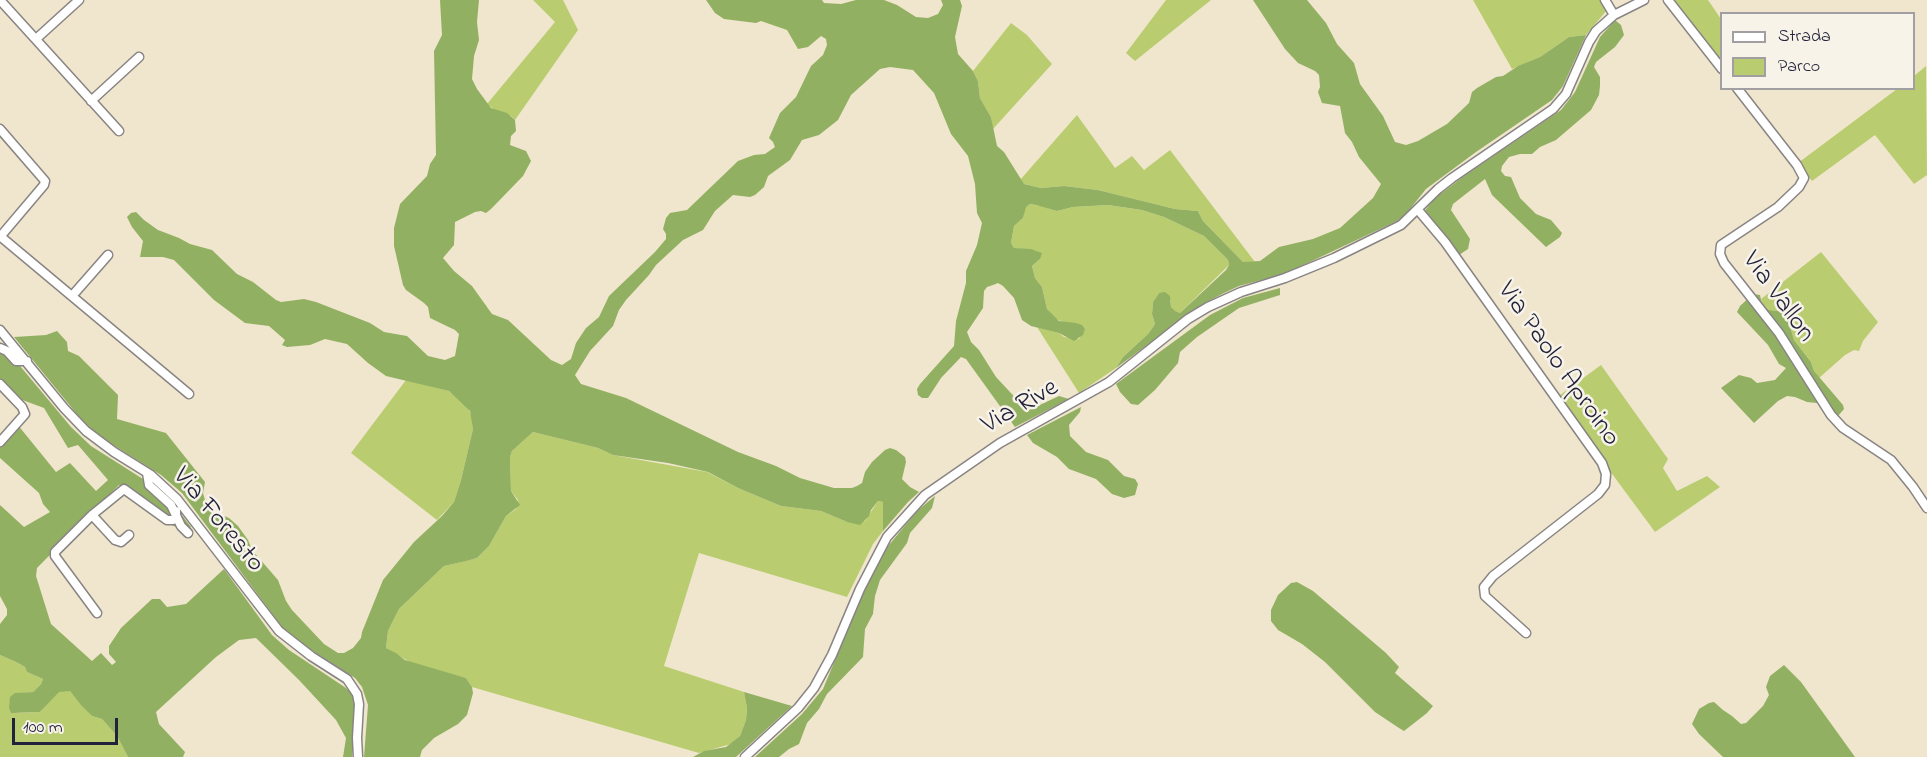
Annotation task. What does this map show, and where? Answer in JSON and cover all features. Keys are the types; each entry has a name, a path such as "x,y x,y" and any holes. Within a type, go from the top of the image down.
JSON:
{"street":[{"path":"0,0 119,131"},
{"path":"36,39 78,0"},
{"path":"1605,0 1614,15"},
{"name":"Via Rive","path":"745,757 798,708 814,688 827,666 860,589 887,537 925,495 1000,443 1109,382 1198,312 1227,298 1285,278 1401,225 1452,178 1545,116 1561,102 1596,31 1614,15 1644,0"},
{"path":"1668,0 1720,66"},
{"path":"91,100 139,57"},
{"name":"Via Vallon","path":"1739,90 1797,165 1804,178 1799,187 1778,207 1721,245 1720,254 1724,264 1779,333 1831,415 1843,428 1891,460 1927,508"},
{"path":"0,129 44,178 44,185 0,237 189,394"},
{"name":"Via Paolo Aproino","path":"1419,209 1595,453 1606,474 1605,485 1598,494 1493,576 1484,587 1485,596 1526,633"},
{"path":"72,296 108,255"},
{"name":"Via Foresto","path":"0,330 64,408 86,431 167,489 190,515 279,631 311,656 342,675 352,685 359,704 358,757"},
{"path":"0,348 7,351 16,361 27,361"},
{"path":"0,384 22,407 25,414 0,442"},
{"path":"147,473 149,485 176,511 181,526 188,533"},
{"path":"97,613 55,556 55,552 124,489 167,520 173,520 176,517 176,511"},
{"path":"93,515 115,540 121,542 129,535"}],"green space":[{"path":"440,0 479,0 477,22 479,40 474,56 472,79 491,108 507,113 515,120 516,131 511,136 510,145 526,151 531,161 523,176 491,209 486,213 475,212 455,222 454,245 443,258 472,286 492,314 508,320 551,360 562,365 571,359 576,343 586,328 599,317 609,296 666,239 663,229 670,213 687,210 738,161 765,154 775,147 769,138 780,113 796,97 811,66 823,55 827,45 826,39 821,36 808,47 798,49 787,30 761,21 756,23 724,19 715,13 706,0 822,0 824,3 841,4 856,0 884,0 916,17 928,18 938,14 943,5 941,0 960,0 962,6 955,37 958,54 973,71 978,81 980,98 991,117 997,146 1004,152 1024,184 1041,188 1064,186 1098,190 1175,209 1198,211 1203,221 1243,262 1260,261 1279,247 1313,239 1340,228 1373,198 1381,184 1359,157 1345,133 1340,106 1322,103 1318,92 1319,75 1298,63 1285,49 1253,0 1307,0 1326,23 1337,44 1354,63 1360,84 1383,116 1395,142 1406,145 1418,141 1447,124 1469,103 1472,92 1477,88 1540,57 1569,37 1586,35 1563,86 1552,100 1426,189 1406,214 1397,221 1295,269 1239,286 1224,293 1203,304 1116,368 1123,357 1148,334 1155,324 1152,314 1153,302 1159,293 1165,292 1170,296 1171,307 1180,313 1226,270 1229,265 1228,260 1204,236 1164,217 1142,210 1108,205 1073,207 1057,211 1030,204 1026,207 1023,218 1014,226 1011,243 1014,248 1031,249 1042,253 1040,259 1032,266 1035,278 1042,287 1047,309 1059,321 1076,323 1085,329 1083,335 1074,341 1059,333 1031,326 1022,320 1014,298 1003,286 998,283 987,287 984,291 983,308 967,332 971,342 979,350 996,377 1029,410 1059,396 1069,399 1015,427 966,359 961,357 941,378 928,398 918,395 917,389 920,384 954,346 956,321 966,283 966,271 977,245 982,223 977,213 975,184 968,156 951,134 934,93 913,70 890,67 880,69 851,95 838,120 819,135 802,140 790,160 768,176 764,187 755,195 750,197 733,195 715,211 703,230 683,240 656,265 626,300 613,326 590,351 575,375 581,384 626,398 738,452 800,478 834,488 852,488 862,483 865,472 872,462 885,450 890,448 896,450 905,457 902,479 919,492 883,531 883,502 878,501 860,525 821,511 781,506 738,488 708,472 668,463 613,455 598,448 533,432 512,451 510,457 511,491 520,505 506,516 489,546 477,558 444,566 399,609 388,631 386,648 405,660 466,678 473,693 467,715 458,724 434,738 422,750 420,757 364,757 368,705 362,687 355,678 296,640 282,627 182,493 161,475 99,436 80,418 14,337 46,335 57,331 67,342 68,351 79,356 118,395 117,419 166,433 205,482 203,493 206,504 214,512 229,518 238,526 252,550 278,580 292,610 324,644 338,653 344,653 353,648 361,638 383,580 414,542 454,502 473,429 470,411 449,391 386,376 347,344 325,339 310,345 287,347 282,345 285,340 269,326 245,323 214,300 174,260 163,257 140,257 143,241 127,217 136,212 158,230 190,244 212,250 237,274 253,282 276,300 281,302 304,299 316,302 370,323 384,332 407,336 428,356 445,360 455,356 459,334 430,318 428,307 406,290 394,246 394,228 400,204 427,176 430,164 436,155 434,51 442,35"},
{"path":"533,0 563,0 578,30 515,120 487,104 555,22"},
{"path":"1166,0 1211,0 1135,61 1126,53"},
{"path":"1473,0 1601,0 1607,10 1586,35 1569,37 1540,57 1512,69"},
{"path":"1673,0 1708,0 1720,18 1720,61"},
{"path":"1615,20 1621,25 1624,35 1615,47 1596,62 1594,67 1600,77 1600,86 1599,95 1591,110 1556,140 1540,147 1532,154 1509,157 1502,166 1501,171 1505,176 1511,177 1520,198 1536,214 1551,220 1562,233 1560,237 1546,247 1492,195 1485,179 1453,204 1451,210 1470,239 1468,249 1459,255 1423,213 1435,198 1464,176 1561,110 1575,92 1600,37"},
{"path":"1011,23 1027,35 1052,64 993,129 991,117 980,98 978,81 973,71"},
{"path":"1926,66 1927,175 1914,184 1875,135 1812,181 1798,163 1896,90 1915,90 1915,75"},
{"path":"1077,115 1115,168 1132,156 1144,170 1170,150 1255,262 1243,262 1203,221 1198,211 1175,209 1098,190 1064,186 1041,188 1024,184 1020,180"},
{"path":"1030,204 1057,211 1073,207 1108,205 1142,210 1164,217 1204,236 1228,260 1229,265 1180,313 1174,311 1171,301 1159,293 1153,302 1152,314 1155,324 1148,334 1123,357 1116,368 1079,393 1037,327 1059,333 1064,337 1079,339 1085,329 1076,323 1065,323 1054,318 1047,309 1042,287 1035,278 1032,266 1040,259 1037,251 1014,248 1011,243 1014,226 1023,218 1025,207"},
{"path":"1821,252 1878,322 1863,341 1859,351 1854,350 1845,355 1819,378 1811,362 1794,340 1790,326 1779,311 1769,310 1762,304 1761,299"},
{"path":"1280,288 1280,295 1239,308 1197,337 1180,352 1178,363 1155,390 1138,405 1131,404 1120,392 1116,384 1210,315 1243,298"},
{"path":"1753,294 1760,295 1762,305 1769,310 1779,311 1791,318 1790,326 1794,340 1811,362 1814,371 1843,405 1844,409 1838,416 1829,413 1817,403 1787,396 1778,401 1754,423 1721,388 1739,375 1751,378 1757,383 1775,380 1786,368 1779,364 1768,345 1737,312"},
{"path":"0,342 71,427 91,446 154,486 172,502 191,527 185,532 170,524 134,500 119,485 37,568 36,576 51,624 92,661 101,653 112,665 116,662 109,654 109,646 121,628 152,599 160,599 167,607 186,604 224,569 272,635 289,650 352,694 356,706 352,757 343,757 346,738 336,720 256,638 239,640 216,657 156,712 159,724 185,752 183,757 128,757 117,736 102,719 92,716 70,691 59,692 40,712 11,713 10,697 15,693 33,692 43,679 0,655 0,624 7,615 7,609 0,596 0,505 24,527 50,512 43,504 39,493 0,458 0,444 17,424 56,472 70,463 96,491 108,480 78,445 68,448 44,408 17,398 0,383"},
{"path":"1601,365 1668,459 1663,468 1677,491 1707,476 1720,487 1655,532 1556,398"},
{"path":"406,380 449,391 467,406 472,417 473,429 454,502 437,520 351,453"},
{"path":"1081,407 1080,412 1069,425 1070,436 1086,452 1108,460 1124,476 1135,479 1138,484 1135,495 1124,498 1112,494 1096,479 1069,469 1057,457 1033,443 1027,435"},
{"path":"533,432 598,448 613,455 707,472 781,506 821,511 847,522 865,521 878,501 883,502 883,531 873,544 847,597 699,553 664,666 744,692 747,708 746,720 740,736 731,744 699,753 472,687 466,678 415,665 386,648 388,631 399,609 444,566 477,558 489,546 506,516 516,509 518,500 511,491 510,457 512,451"},
{"path":"935,496 932,508 910,533 907,543 880,580 873,614 865,629 863,657 827,694 819,709 807,723 799,744 779,757 755,757 802,714 823,689 866,586 884,551 917,511"},
{"path":"1297,582 1313,591 1386,653 1399,667 1395,673 1433,706 1427,713 1404,731 1375,712 1325,662 1302,644 1278,630 1271,621 1271,610 1278,595 1291,583"},
{"path":"0,655 43,679 33,692 21,693 17,713 40,712 59,691 70,691 92,716 102,719 117,736 128,757 0,757"},
{"path":"1784,665 1801,682 1855,757 1723,757 1699,734 1692,724 1699,709 1709,703 1714,702 1741,724 1746,723 1763,706 1769,695 1766,687 1770,676"},
{"path":"744,692 792,706 736,757 693,757 704,751 726,747 740,736 746,720 747,708"}]}
